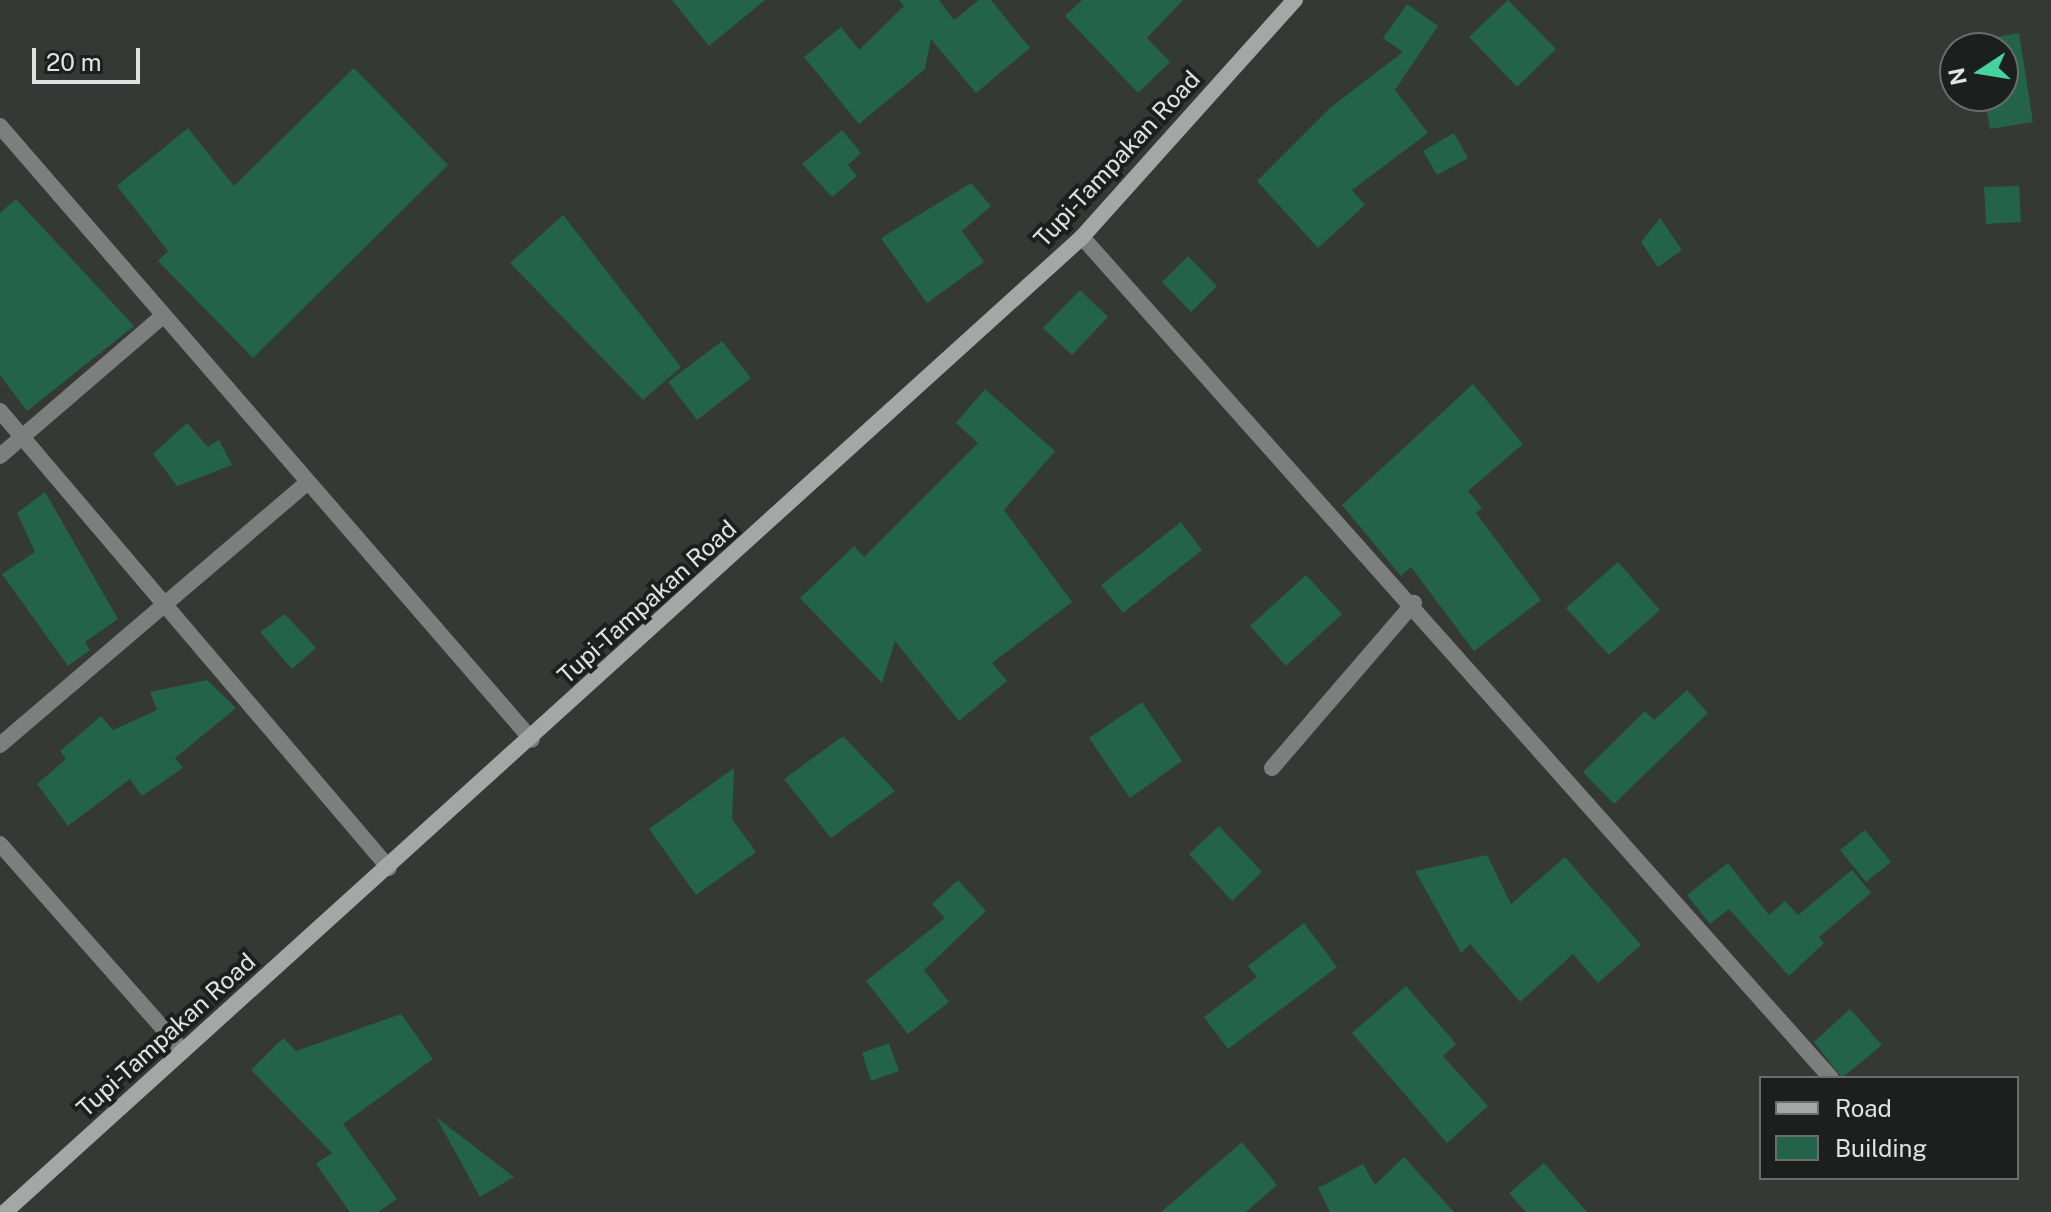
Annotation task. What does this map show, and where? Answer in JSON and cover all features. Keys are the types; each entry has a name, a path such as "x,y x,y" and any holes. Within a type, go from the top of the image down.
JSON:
{"main road":[{"name":"Tupi-Tampakan Road","path":"5,1212 532,740 1082,237 1295,0"}],"street":[{"path":"0,126 532,740"},
{"path":"1082,237 1414,603 1829,1076"},
{"path":"0,456 164,315"},
{"path":"0,411 169,603 389,868"},
{"path":"0,745 308,482"},
{"path":"1272,768 1414,603"},
{"path":"0,844 183,1051"}],"building":[{"path":"672,0 765,0 709,46"},
{"path":"899,0 939,0 954,20 979,0 991,0 1030,48 976,93 931,39 925,69 859,124 804,57 841,27 859,50 904,6"},
{"path":"1082,0 1183,0 1147,38 1170,62 1138,93 1065,16"},
{"path":"1508,0 1556,49 1517,87 1469,37"},
{"path":"1407,4 1438,26 1395,90 1428,133 1352,190 1365,205 1318,248 1257,181 1331,107 1403,52 1383,38"},
{"path":"2019,33 2033,122 1990,129 1987,112 2019,112"},
{"path":"354,68 448,165 253,358 158,261 168,251 117,186 188,128 234,186"},
{"path":"842,130 861,153 848,165 857,176 832,197 802,164"},
{"path":"1454,133 1468,158 1437,175 1423,151"},
{"path":"971,183 991,206 962,231 984,262 927,303 881,238"},
{"path":"2019,186 2021,222 1986,224 1984,187"},
{"path":"16,199 134,326 27,411 0,375 0,213"},
{"path":"563,215 681,367 643,400 510,263"},
{"path":"1660,218 1682,250 1658,267 1641,242"},
{"path":"1188,256 1217,286 1191,312 1162,282"},
{"path":"1080,290 1108,317 1072,355 1043,328"},
{"path":"722,341 751,378 697,420 668,382"},
{"path":"1473,384 1523,444 1468,491 1482,508 1476,513 1541,600 1474,651 1411,567 1401,576 1342,505"},
{"path":"985,389 1055,451 1004,510 1072,602 992,663 1007,681 959,721 895,641 882,683 800,598 854,546 864,557 978,443 956,423"},
{"path":"187,423 208,447 219,440 232,465 177,486 153,454"},
{"path":"45,492 118,619 85,642 90,650 68,666 2,574 35,552 17,513"},
{"path":"1181,522 1202,550 1123,613 1101,585"},
{"path":"1618,562 1660,610 1609,655 1566,608"},
{"path":"1306,575 1342,614 1286,666 1250,626"},
{"path":"285,614 316,648 292,669 260,632"},
{"path":"207,680 236,708 175,758 183,768 142,796 130,779 68,826 37,784 66,759 60,751 101,716 113,730 157,710 150,692"},
{"path":"1687,690 1708,713 1614,804 1583,772 1645,711 1654,720"},
{"path":"1142,702 1182,761 1130,798 1089,738"},
{"path":"843,736 895,791 831,838 784,779"},
{"path":"734,768 732,819 756,852 696,895 649,829"},
{"path":"1219,826 1262,872 1232,901 1189,854"},
{"path":"1865,830 1891,862 1866,882 1840,850"},
{"path":"1487,855 1511,904 1565,857 1641,945 1598,983 1573,954 1520,1002 1470,944 1461,953 1415,871"},
{"path":"1728,863 1769,915 1785,901 1798,915 1852,870 1871,893 1819,937 1824,943 1789,976 1729,909 1710,924 1687,895"},
{"path":"958,880 986,911 924,970 949,1002 908,1034 866,981 945,918 932,904"},
{"path":"1304,923 1337,967 1228,1049 1204,1017 1257,977 1248,966"},
{"path":"1406,986 1456,1044 1443,1056 1488,1106 1447,1143 1352,1033"},
{"path":"1850,1009 1882,1045 1840,1076 1814,1042"},
{"path":"401,1014 433,1059 343,1124 397,1199 378,1212 350,1212 316,1164 332,1153 251,1070 283,1038 296,1051"},
{"path":"889,1043 899,1071 871,1081 862,1053"},
{"path":"436,1117 514,1177 480,1197"},
{"path":"1242,1142 1277,1185 1246,1212 1161,1212"},
{"path":"1404,1157 1454,1212 1330,1212 1318,1188 1363,1164 1375,1185"},
{"path":"1544,1163 1587,1212 1526,1212 1509,1193"}]}
